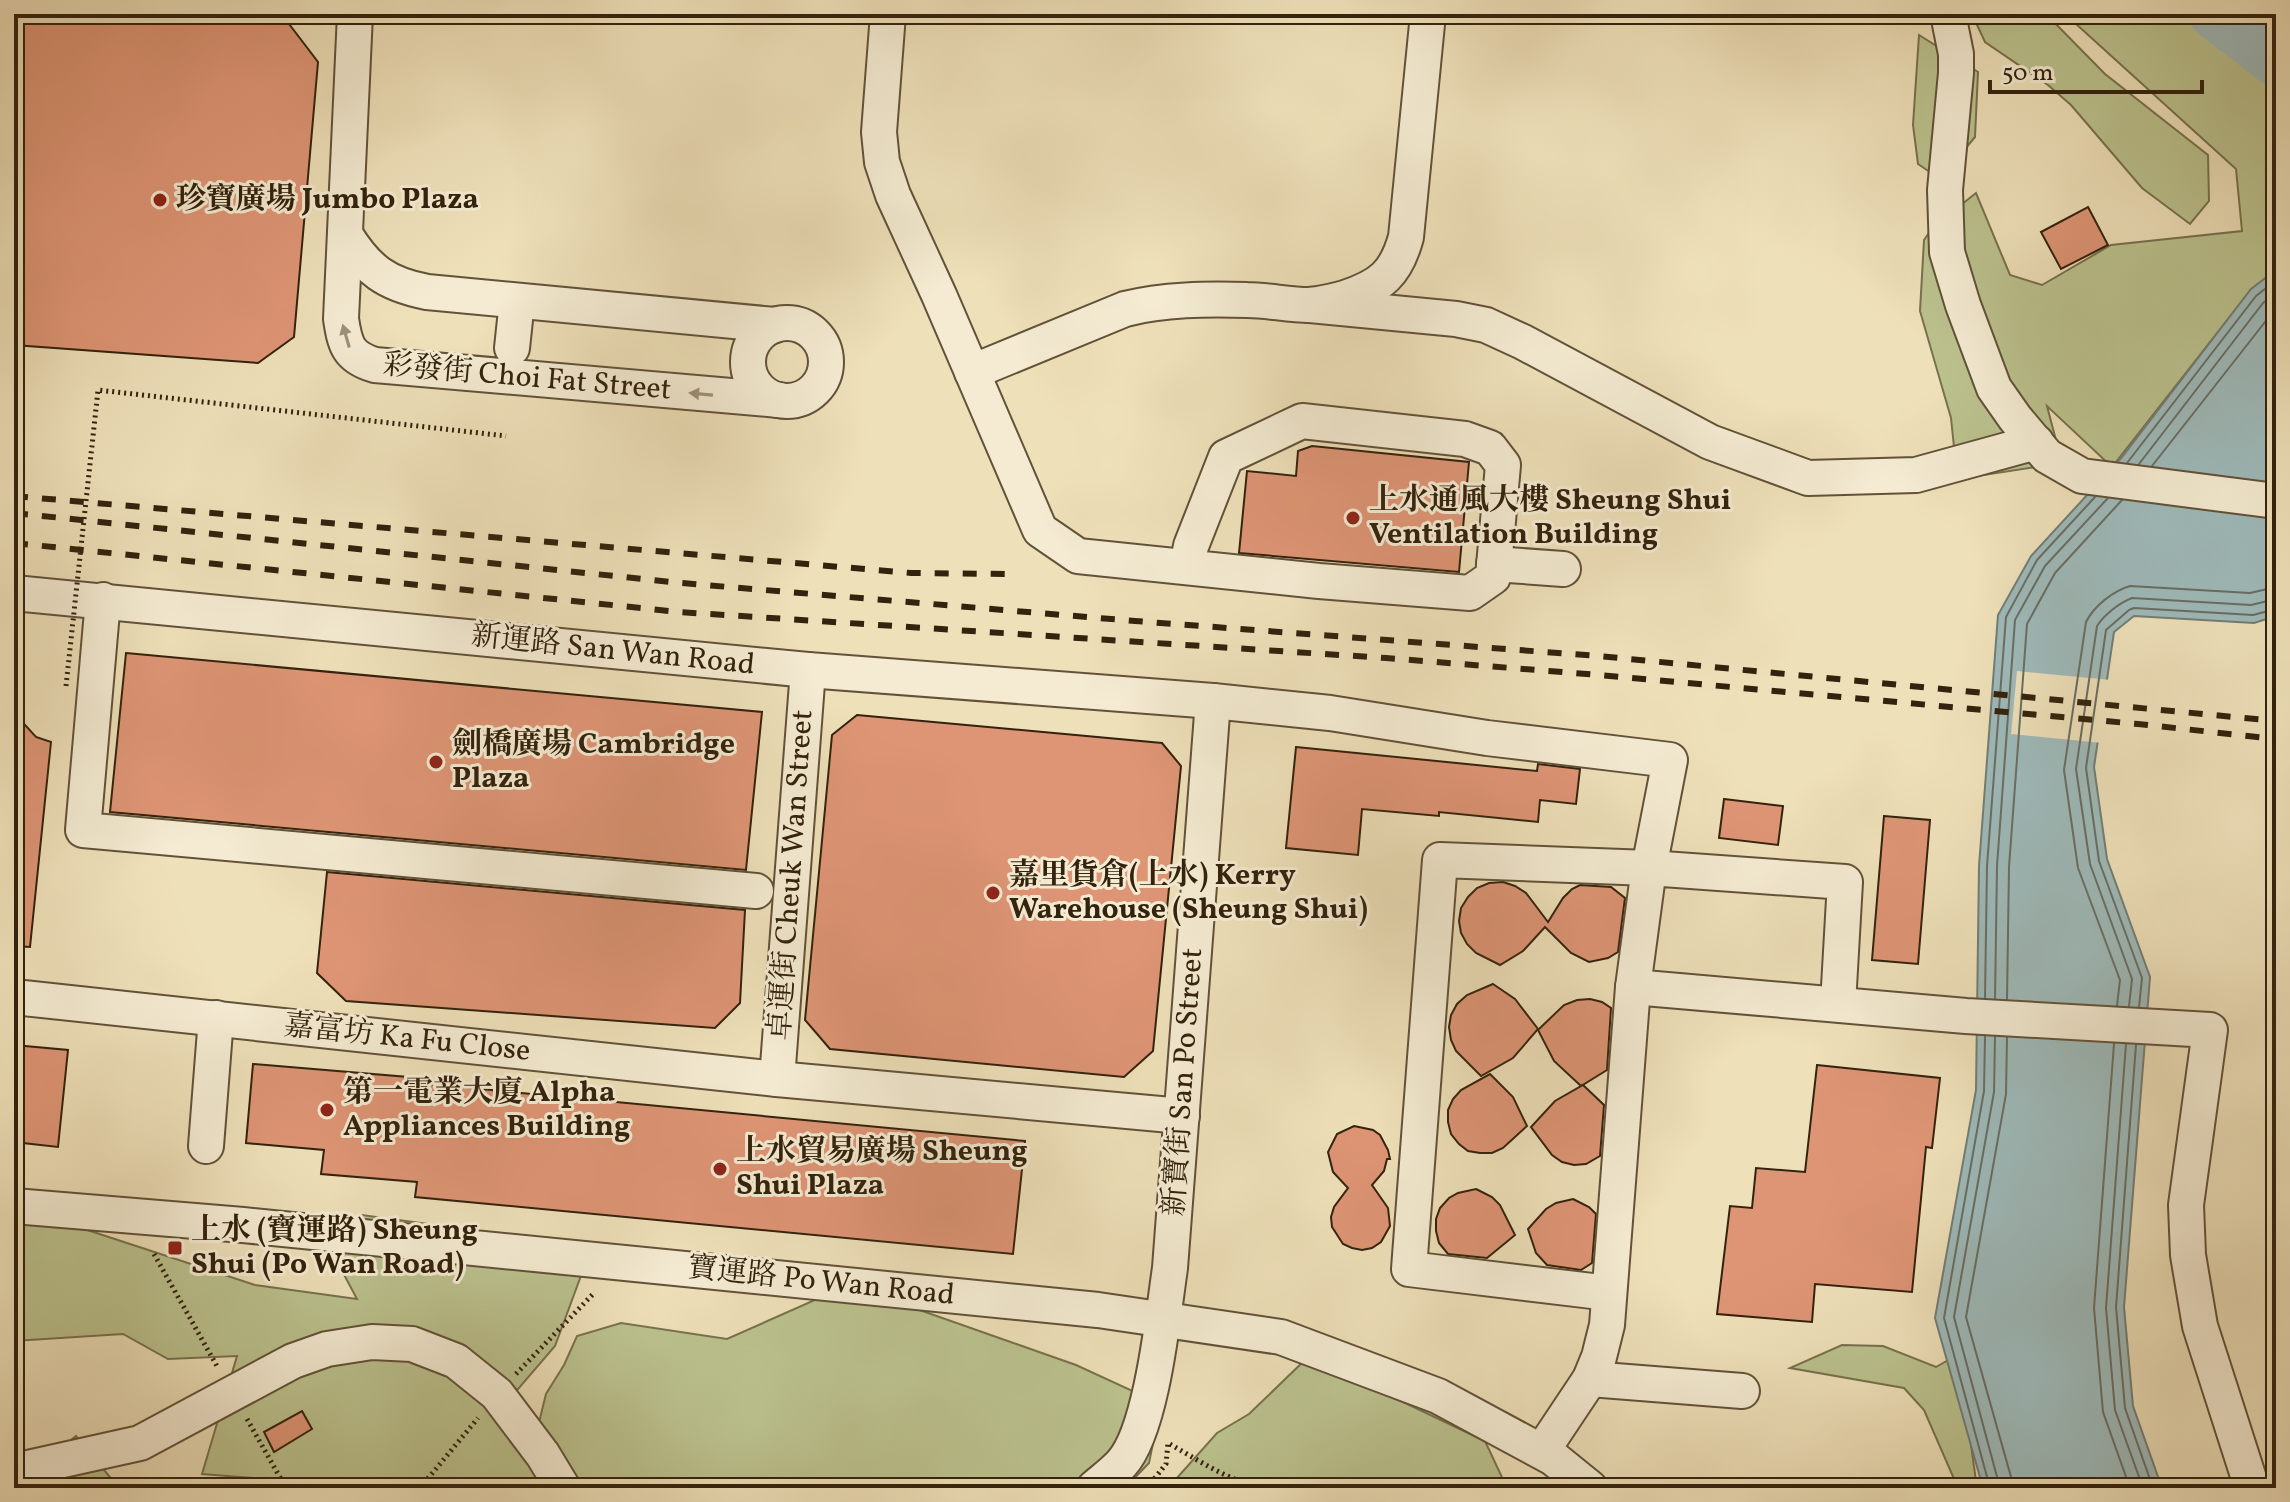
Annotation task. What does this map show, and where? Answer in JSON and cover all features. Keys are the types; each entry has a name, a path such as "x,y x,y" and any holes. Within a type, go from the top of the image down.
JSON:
{"street":[{"name":"彩發街 Choi Fat Street","path":"345,234 375,272 390,282 427,292 775,325 788,323 812,332 821,342 826,367 814,390 804,398 792,401 375,365 361,361 344,340 341,319 355,14"},
{"path":"1310,305 1336,301 1373,288 1401,255 1436,50 1428,14"},
{"path":"1948,14 1956,54 1956,73 1945,190 1947,252 1994,388 2047,456 2082,476 2276,501"},
{"path":"887,30 879,132 882,162 893,195 1040,530 1078,556 1319,581 1470,593 1493,577 1503,465 1490,448 1465,439 1302,421 1226,457 1191,546 1187,567"},
{"path":"972,372 1125,309 1146,304 1249,300 1456,319 1486,325 1710,442 1808,478 1916,475 2036,442"},
{"path":"512,348 517,301"},
{"path":"775,325 755,339 749,351 748,364 750,377 757,387 766,396 779,400"},
{"path":"1494,564 1563,569"},
{"name":"新運路 San Wan Road","path":"14,593 808,670 1213,701 1330,713 1487,738 1670,760 1649,868"},
{"path":"103,600 83,830 756,891"},
{"name":"卓運街 Cheuk Wan Street","path":"777,1079 808,670"},
{"name":"新寶街 San Po Street","path":"1094,1488 1124,1461 1143,1422 1163,1319 1170,1268 1213,701"},
{"path":"1609,1293 1409,1269 1440,860 1649,868 1845,882 1838,1004"},
{"path":"1542,1451 1590,1379 1607,1325 1633,987 1649,868"},
{"path":"1633,987 1966,1016 2210,1030 2186,1205 2188,1255 2200,1326 2252,1488"},
{"name":"嘉富坊 Ka Fu Close","path":"14,997 777,1079 1182,1116"},
{"path":"206,1146 216,1018"},
{"name":"寶運路 Po Wan Road","path":"14,1206 274,1228 1098,1310 1281,1337 1438,1396 1542,1451 1590,1488"},
{"path":"14,1471 140,1443 293,1361 327,1349 372,1342 412,1344 456,1361 497,1394 543,1455 563,1488"},
{"path":"1590,1379 1742,1391"}],"path":[{"path":"66,686 98,390 506,436"},
{"path":"1147,1488 1166,1464 1168,1443 1250,1487 1267,1488"},
{"path":"1336,1488 1355,1488"}],"green space":[{"path":"1972,14 2046,14 2105,74 2208,155 2209,201 2190,224 2142,188 2071,105 2048,85 1985,42"},
{"path":"2065,14 2276,14 2276,270 2251,290 2112,467 2047,406 2062,463 1971,477 1954,447 1951,418 1920,311 1924,240 1933,227 1976,193 2010,275 2042,285 2111,245 2242,231 2236,169"},
{"path":"1919,35 1978,72 1975,137 1940,179 1918,164 1913,125"},
{"path":"14,1191 63,1222 255,1285 357,1299 333,1254 362,1215 592,1246 555,1346 506,1403 532,1451 546,1394 577,1336 621,1323 727,1339 826,1295 897,1302 1076,1365 1161,1404 1149,1463 1125,1488 289,1488 266,1479 202,1474 237,1356 168,1359 123,1334 14,1341"},
{"path":"1842,1345 1883,1346 1936,1367 1952,1358 1967,1416 1977,1488 1958,1488 1924,1410 1904,1388 1790,1368"},
{"path":"1305,1360 1361,1382 1485,1441 1507,1488 1168,1488 1217,1433 1249,1414"},
{"path":"76,1436 119,1488 14,1488 14,1485"}],"water":[{"path":"2276,270 2276,616 2254,623 2134,616 2114,632 2094,767 2107,859 2150,977 2124,1307 2133,1406 2162,1488 1983,1488 1935,1318 1976,1090 1979,866 1998,615 2031,556 2122,457 2251,289"}],"pier":[{"path":"2017,671 2111,680 2102,743 2011,734"}],"building":[{"name":"珍寶廣場 Jumbo Plaza","path":"14,14 170,14 289,24 318,62 294,337 258,363 14,345"},
{"path":"2088,207 2108,245 2061,269 2041,232"},
{"name":"上水通風大樓 Sheung Shui Ventilation Building","path":"1312,446 1469,462 1459,572 1239,553 1247,471 1296,476 1298,451"},
{"name":"劍橋廣場 Cambridge Plaza","path":"126,653 762,712 746,870 110,812"},
{"path":"14,713 36,737 51,742 30,947 14,946"},
{"name":"嘉里貨倉(上水) Kerry Warehouse (Sheung Shui)","path":"857,715 1162,743 1181,766 1153,1051 1124,1077 830,1049 805,1020 832,735"},
{"path":"1296,747 1537,771 1538,764 1580,769 1576,804 1540,800 1538,822 1439,812 1439,816 1362,809 1358,855 1286,848"},
{"path":"1724,799 1783,806 1778,845 1719,838"},
{"path":"1884,816 1930,820 1918,964 1872,960"},
{"path":"327,872 745,910 740,1003 715,1028 346,1001 317,973"},
{"path":"1503,882 1526,893 1548,922 1572,889 1580,885 1611,887 1625,898 1618,952 1608,958 1589,962 1571,953 1545,927 1523,951 1500,965 1476,953 1461,933 1461,908 1477,888"},
{"path":"1493,984 1515,999 1538,1029 1513,1058 1481,1076 1456,1051 1449,1027 1457,1004 1467,995"},
{"path":"1590,999 1611,1008 1607,1070 1581,1086 1554,1061 1538,1030 1564,1005"},
{"path":"14,1045 68,1050 58,1147 14,1142"},
{"name":"上水貿易廣場 Sheung Shui Plaza","path":"253,1064 408,1077 407,1082 1025,1141 1013,1254 415,1197 417,1182 321,1174 324,1150 246,1143"},
{"path":"1817,1065 1940,1078 1932,1148 1926,1147 1912,1292 1815,1284 1812,1322 1717,1314 1730,1206 1752,1208 1756,1168 1805,1172"},
{"path":"1490,1074 1513,1097 1527,1126 1503,1148 1492,1153 1468,1151 1451,1134 1448,1110 1461,1090"},
{"path":"1583,1085 1604,1105 1600,1156 1586,1164 1574,1165 1552,1155 1531,1127 1555,1101"},
{"path":"1354,1126 1373,1130 1380,1135 1390,1159 1387,1159 1384,1171 1372,1185 1388,1208 1390,1226 1381,1242 1362,1250 1343,1244 1332,1227 1331,1217 1334,1207 1348,1188 1333,1172 1328,1152 1337,1134"},
{"path":"1476,1189 1500,1205 1515,1235 1487,1258 1448,1254 1439,1243 1436,1231 1440,1208 1458,1193"},
{"path":"1573,1199 1596,1214 1592,1263 1581,1270 1547,1265 1536,1253 1528,1229 1546,1209"},
{"path":"302,1411 312,1429 274,1452 264,1432"}],"waterway":[{"path":"2214,14 2276,62"}],"railway":[{"path":"14,496 911,573 1005,574"},
{"path":"14,513 681,583 1598,656 2276,721"},
{"path":"14,543 679,612 1386,658 2138,724 2276,739"}],"place":[{"name":"珍寶廣場 Jumbo Plaza","path":"160,200"},
{"name":"上水通風大樓 Sheung Shui Ventilation Building","path":"1353,518"},
{"name":"劍橋廣場 Cambridge Plaza","path":"436,762"},
{"name":"嘉里貨倉(上水) Kerry Warehouse (Sheung Shui)","path":"993,893"},
{"name":"第一電業大廈 Alpha Appliances Building","path":"327,1110"},
{"name":"上水貿易廣場 Sheung Shui Plaza","path":"720,1169"},
{"name":"上水 (寶運路) Sheung Shui (Po Wan Road)","path":"175,1248"}]}
